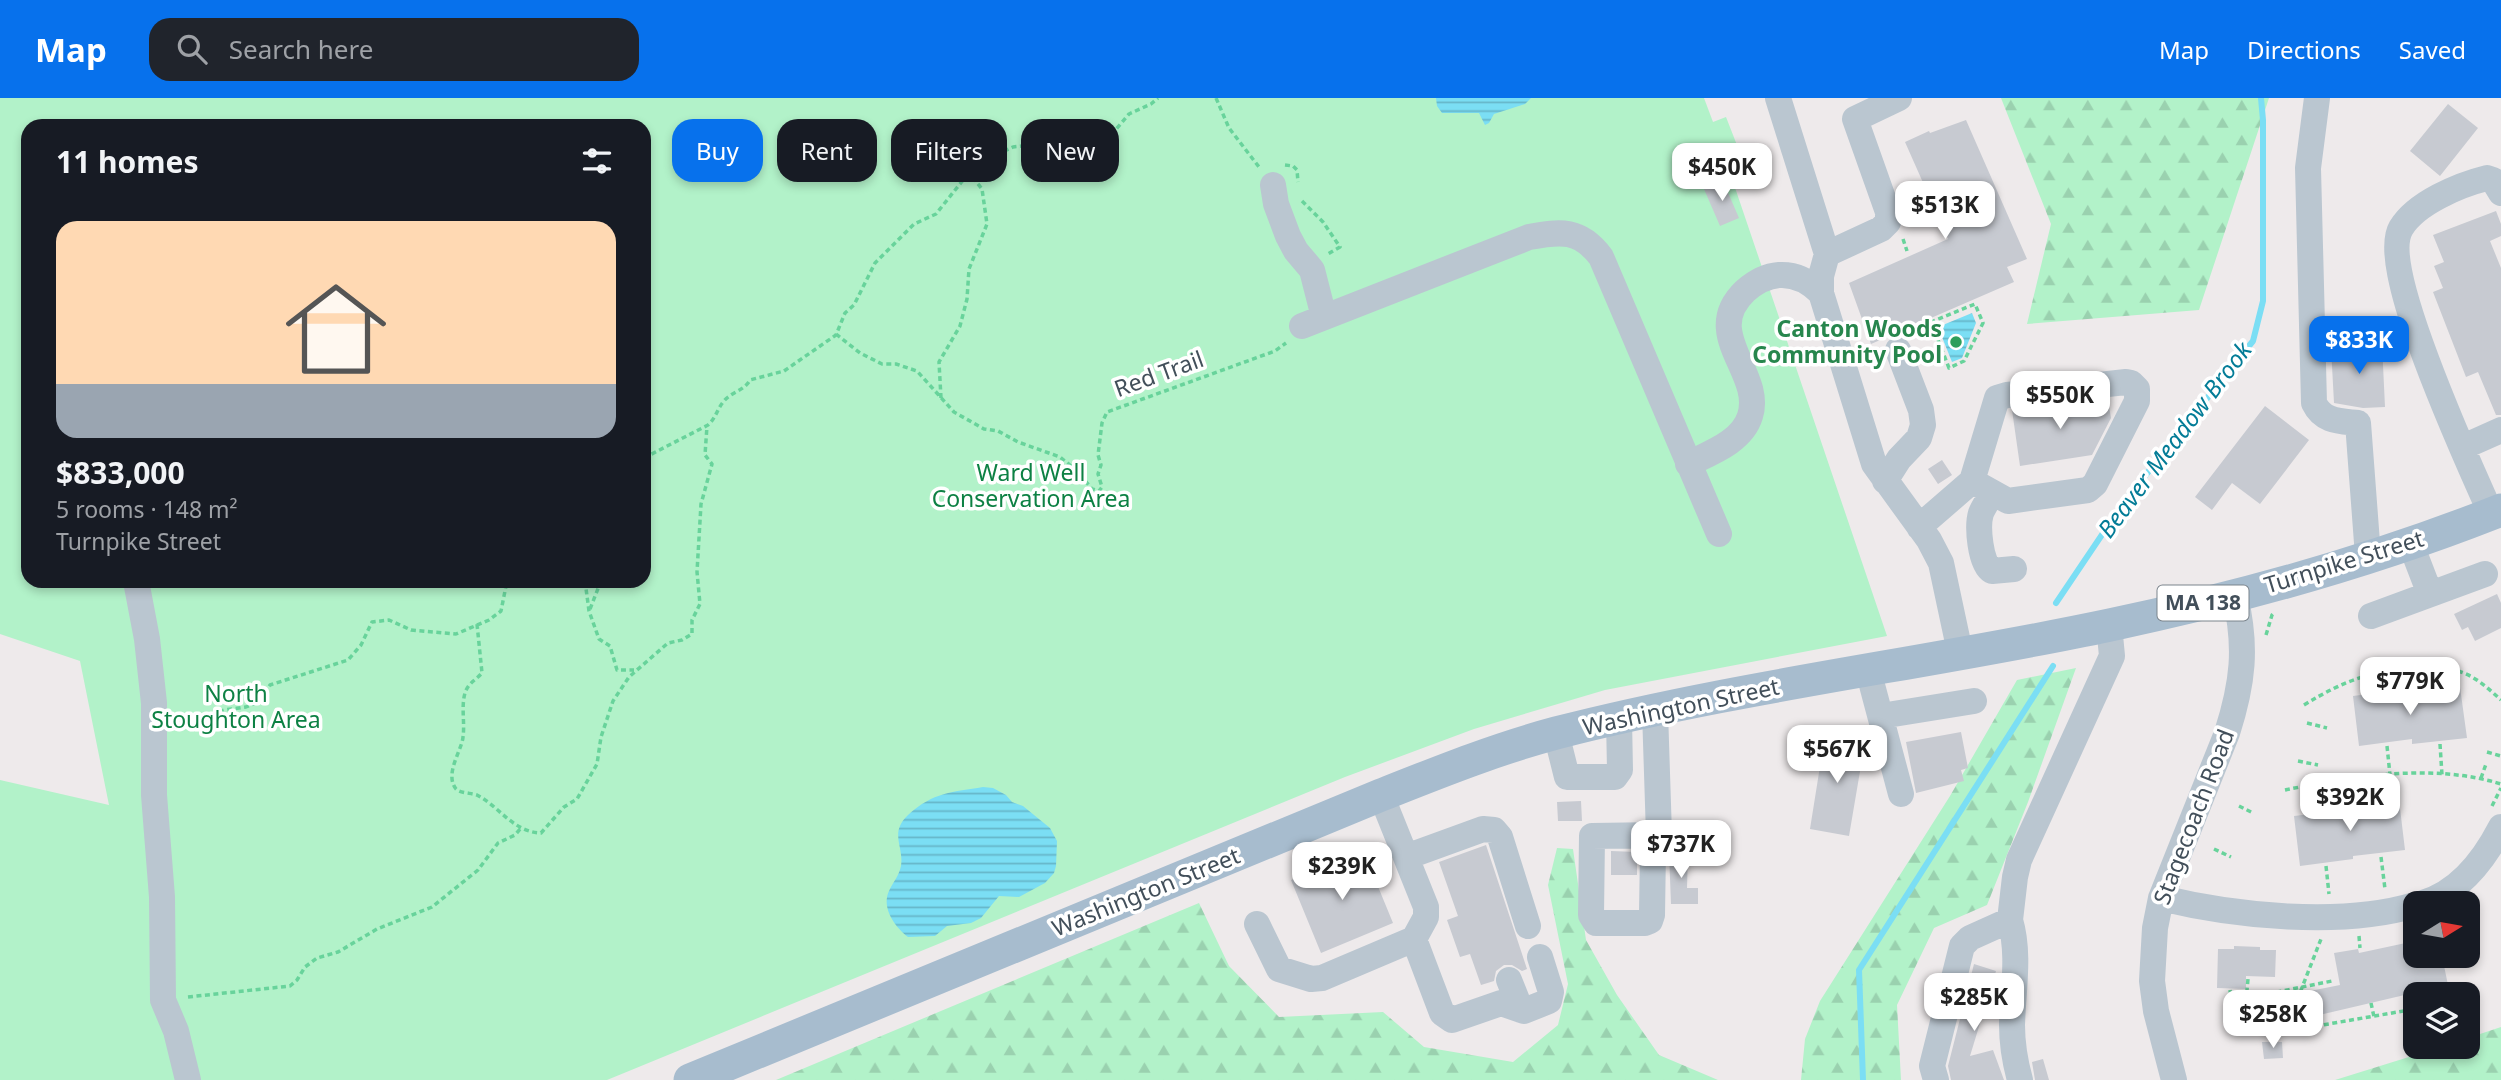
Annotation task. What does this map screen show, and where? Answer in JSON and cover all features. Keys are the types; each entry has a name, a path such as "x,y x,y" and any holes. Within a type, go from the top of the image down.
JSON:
{"main road":[{"name":"Turnpike Street","path":"1883,667 2109,625 2235,596 2368,556 2496,512"},
{"name":"Washington Street","path":"691,1080 1381,794 1496,751 1556,733 1655,711 1883,667"}],"street":[{"path":"1778,98 1826,254 1821,276 1821,293 1867,445 1874,464 1929,540 1941,563 1960,652"},
{"path":"1826,254 1881,229 1888,222 1888,212 1855,119 1899,98"},
{"path":"2317,98 2308,168 2314,403 2325,417 2358,423 2368,556"},
{"path":"2496,512 2463,447 2409,313 2397,239 2401,227 2423,205 2487,178 2493,180 2501,193"},
{"path":"1273,185 1276,204 1288,236 1310,266 1305,327 1529,237 1566,233 1585,238 1601,257 1719,534"},
{"path":"1688,464 1728,443 1745,427 1750,417 1750,390 1729,333 1732,311 1739,298 1765,278 1782,275 1805,280 1821,293"},
{"path":"1885,481 1899,459 1919,439 1923,425 1922,410 1902,342"},
{"path":"1982,487 2008,501 2088,490 2095,484 2137,401 2137,389 2131,383 2120,383 1997,398 1982,487 1979,536 1985,564 1992,571 2014,569"},
{"path":"2463,447 2501,430"},
{"path":"1919,527 1982,487"},
{"path":"2410,542 2430,594"},
{"path":"2371,616 2485,574"},
{"path":"137,588 147,639 154,703 155,805 164,950 163,999 176,1031 188,1080"},
{"name":"Stagecoach Road","path":"2174,1080 2156,1011 2152,981 2155,928 2161,898 2236,705 2242,678 2243,652 2242,624 2235,596"},
{"path":"2020,1080 2012,1033 2015,964 2011,920 2015,877 2019,860 2112,656 2109,625"},
{"path":"1883,667 1881,716 1901,794"},
{"path":"1881,716 1974,701"},
{"path":"1655,711 1659,835"},
{"path":"1556,733 1567,777 1615,777 1620,770 1619,719"},
{"path":"1257,924 1279,969 1316,979 1414,939 1427,913 1381,794"},
{"path":"2445,891 2460,883 2477,864 2493,822"},
{"path":"1406,857 1483,829 1494,830 1500,837 1528,926"},
{"path":"2161,898 2294,917 2369,914 2403,907"},
{"path":"1936,1080 1932,1066 1962,946 1970,938 2011,920"},
{"path":"1414,939 1446,1017 1457,1019 1501,1003 1521,1010 1530,1009 1550,999 1551,992 1540,957"},
{"path":"1509,980 1521,1010"}],"path":[{"path":"1007,150 1030,145 1047,155 1065,160 1107,140 1129,114 1158,98"},
{"path":"651,454 715,419 725,400 745,388 750,380 785,371 836,334 845,314 854,306 875,263 914,224 937,213 962,182"},
{"path":"941,399 939,360 960,326 967,299 968,269 988,224 982,189 976,182"},
{"path":"1908,226 1923,220"},
{"path":"1310,266 1340,247"},
{"path":"1902,342 1931,322 1975,304 1983,323 1964,361 1949,368 1931,322"},
{"name":"Red Trail","path":"836,334 860,353 882,364 898,364 919,372 954,412 984,429 996,431 1060,457 1077,471 1090,488 1099,491 1102,486 1098,474 1101,464 1098,455 1102,423 1107,412 1275,351 1305,327"},
{"path":"477,624 482,673 470,683 465,693 463,739 452,770 455,787 477,795 521,828 531,833 541,833 564,807 577,799 597,764 601,737 614,699 636,670 668,643 682,640 692,634 692,620 700,604 697,572 701,506 712,464 705,455 707,425"},
{"path":"173,715 214,714 226,709 246,707 256,703 270,685 348,660 361,645 373,621 388,620 411,630 456,634 501,611 506,588"},
{"path":"586,588 589,611 600,639 610,646 617,670 636,670"},
{"path":"589,611 598,588"},
{"path":"2433,669 2434,686"},
{"path":"2304,705 2343,683 2379,671 2433,669 2461,672 2483,684 2501,700"},
{"path":"2379,671 2380,690"},
{"path":"2307,723 2327,728"},
{"path":"2440,744 2442,775"},
{"path":"2387,746 2390,775"},
{"path":"2487,752 2501,756"},
{"path":"2298,761 2318,765"},
{"path":"2481,778 2486,764"},
{"path":"2285,790 2342,778 2371,776 2442,775 2481,778 2501,786 2493,822"},
{"path":"2371,776 2373,799"},
{"path":"2317,783 2320,808"},
{"path":"2239,806 2253,813"},
{"path":"184,997 290,986 305,967 317,958 338,952 383,926 432,907 478,870 498,843 515,835 521,828"},
{"path":"2214,849 2231,857"},
{"path":"2381,856 2386,894"},
{"path":"2326,866 2329,900"},
{"path":"2324,932 2283,1032 2403,1011"},
{"path":"2246,1001 2248,979"},
{"path":"2230,990 2231,1001 2265,1000 2274,993 2332,981"},
{"path":"2265,1000 2266,1020"},
{"path":"2371,1003 2374,1017"}],"green space":[{"name":"Ward Well Conservation Area","path":"0,98 1704,98 1713,122 1726,117 1742,158 1727,164 1887,636 1605,690 1474,729 1345,777 607,1080 0,1080 0,780 109,805 80,661 0,634"},
{"path":"2001,98 2269,98 2199,310 2027,324 2051,224"},
{"path":"2076,668 2028,802 1987,905 1934,928 1897,1005 1901,1080 1801,1080 1805,1039 1820,1001 1950,796 2017,680"},
{"path":"1557,848 1573,849 1586,940 1617,995 1659,1055 1718,1080 776,1080 1199,903 1229,966 1279,1017 1383,1012 1424,1047 1513,1062 1558,1025 1568,984 1548,885"},
{"path":"2501,1027 2501,1080 2335,1080 2403,1059 2480,1059 2480,1034"}],"water":[{"path":"1436,98 1531,98 1525,104 1494,114 1485,125 1479,113 1442,113"},
{"name":"Canton Woods Community Pool","path":"1972,313 1976,323 1962,358 1952,362 1938,327"},
{"path":"983,787 993,788 1006,795 1050,828 1057,841 1054,873 1045,883 1019,897 999,896 981,918 971,923 947,926 935,936 908,937 894,923 887,904 889,891 901,866 898,834 902,822 917,807 935,797"}],"building":[{"path":"2448,104 2478,128 2440,176 2410,151"},
{"path":"1966,120 2027,259 2007,267 2014,282 1871,344 1849,283 1948,239 1905,142 1929,131 1930,133"},
{"path":"1723,181 1739,218 1720,226 1704,189"},
{"path":"2496,211 2501,224 2501,236 2490,241 2501,268 2501,415 2496,415 2478,372 2466,377 2433,292 2443,288 2434,266 2444,262 2433,235"},
{"path":"2382,344 2385,407 2363,408 2334,403 2331,347"},
{"path":"2108,400 2111,418 2092,455 2020,466 2012,410"},
{"path":"2265,406 2309,440 2260,504 2232,483 2212,510 2195,497"},
{"path":"1942,460 1952,475 1938,484 1928,469"},
{"path":"2497,594 2501,603 2501,628 2475,641 2468,627 2462,630 2454,614"},
{"path":"2460,687 2467,738 2412,744 2412,739 2359,746 2353,696 2408,689 2409,693"},
{"path":"1961,732 1968,768 1961,770 1964,781 1916,793 1906,742"},
{"path":"1825,735 1865,742 1849,836 1810,829"},
{"path":"2399,800 2405,850 2300,866 2294,816 2346,810 2345,806"},
{"path":"1581,801 1582,821 1558,821 1557,802"},
{"path":"1486,845 1527,969 1522,971 1512,965 1504,965 1496,971 1494,981 1481,985 1470,954 1460,957 1447,920 1458,916 1439,862"},
{"path":"1363,850 1393,923 1321,953 1291,880"},
{"path":"1611,851 1637,852 1637,875 1611,875"},
{"path":"1669,852 1688,852 1687,888 1698,888 1698,904 1671,904"},
{"path":"2403,944 2403,968 2444,968 2447,982 2403,982 2403,995 2315,1016 2310,991 2340,985 2334,953 2358,949 2359,953"},
{"path":"2234,946 2276,950 2275,977 2246,976 2246,989 2217,988 2218,949 2234,949"},
{"path":"1974,964 1996,971 1970,1056 1993,1050 2004,1080 1951,1080 1948,1066"},
{"path":"2262,1042 2282,1042 2283,1058 2264,1059"},
{"path":"2043,1059 2049,1080 2035,1080 2032,1062"}],"waterway":[{"name":"Beaver Meadow Brook","path":"2056,603 2124,502 2253,341 2263,301 2261,98"},
{"name":"Beaver Meadow Brook","path":"1863,1080 1859,970 2053,666"}],"place":[{"name":"Canton Woods Community Pool","path":"1956,342"}],"park label":[{"name":"North Stoughton Area","path":"236,707"}]}
